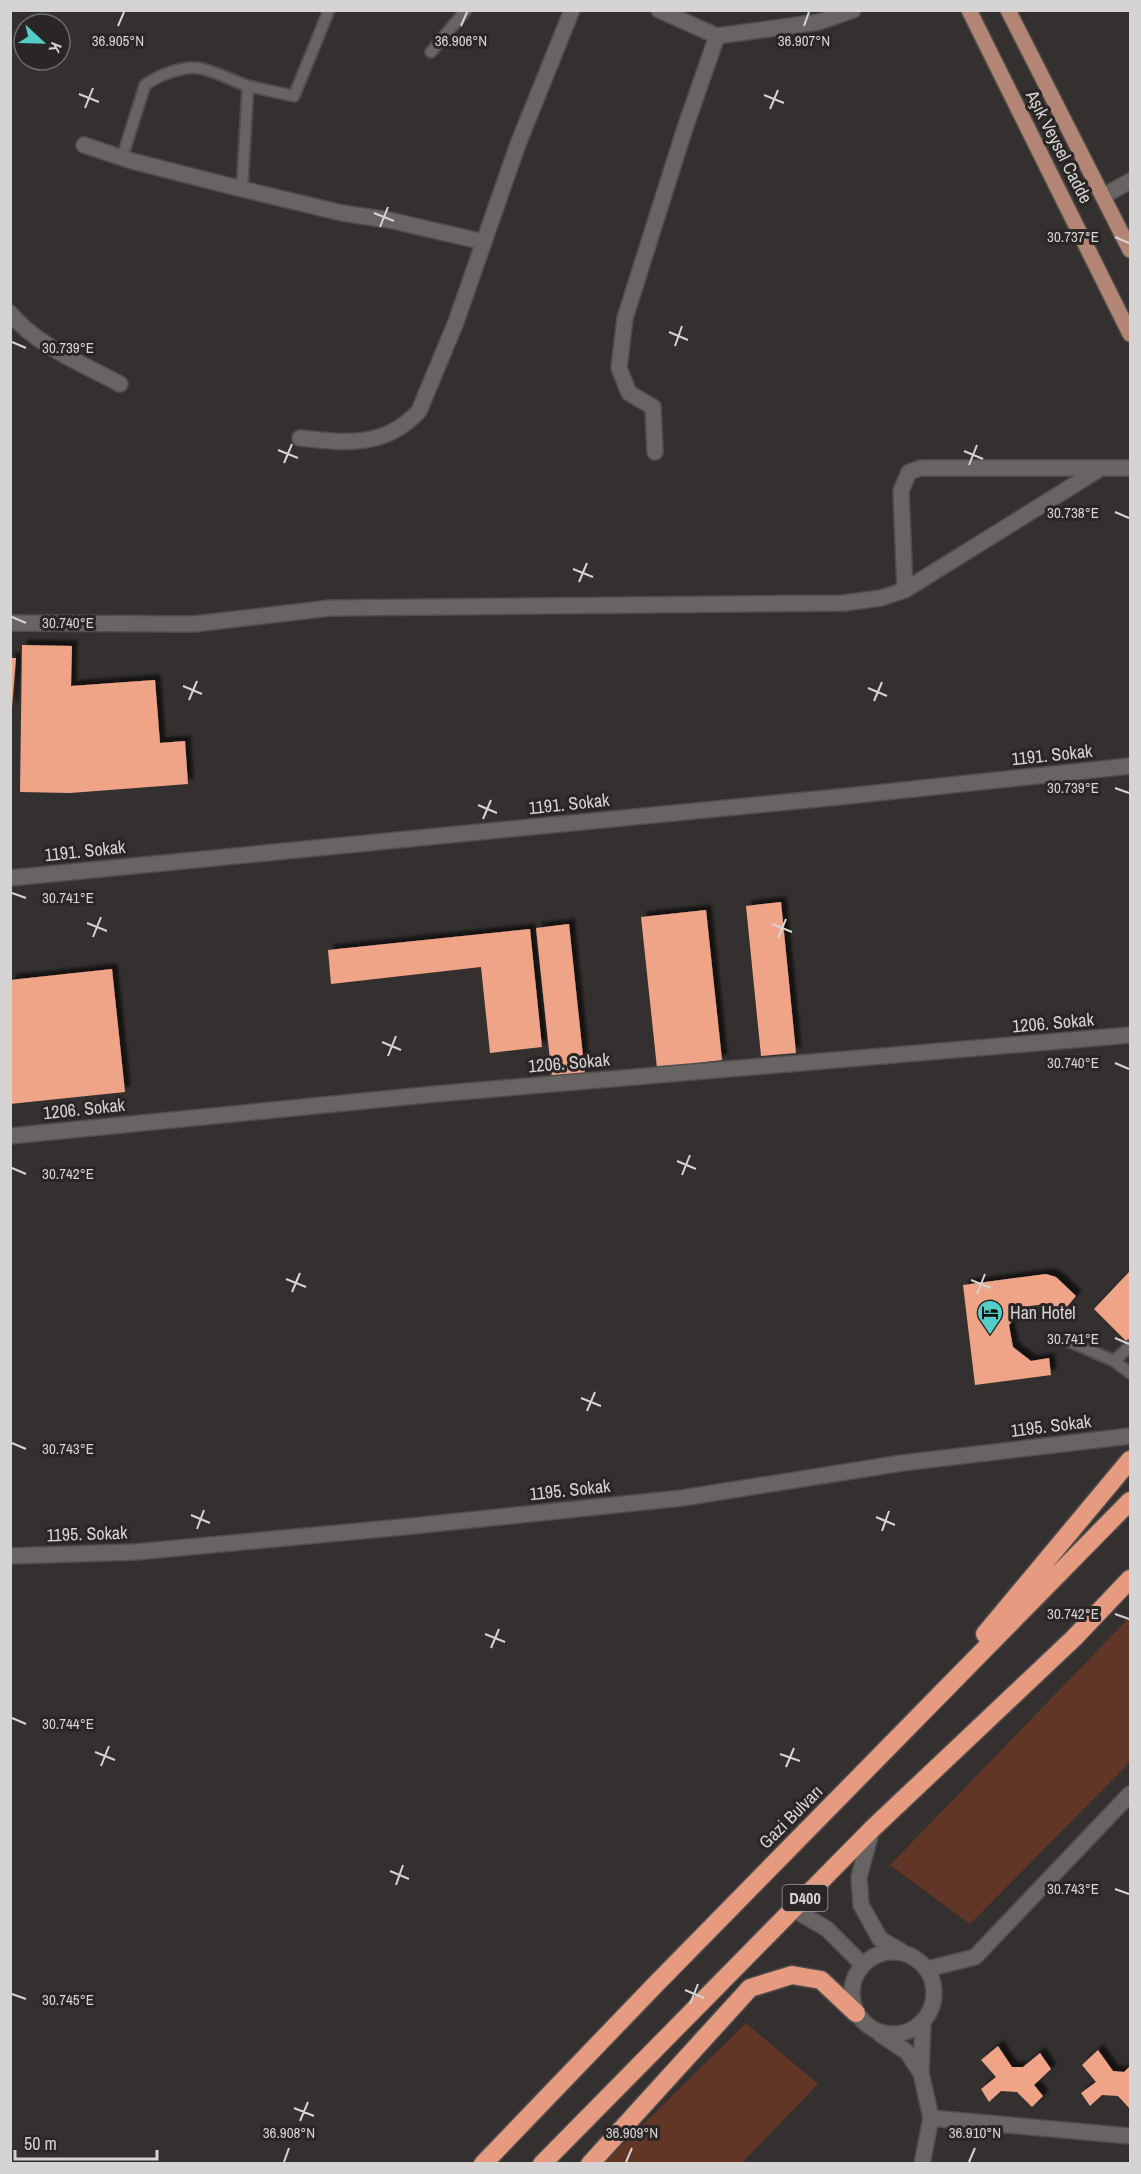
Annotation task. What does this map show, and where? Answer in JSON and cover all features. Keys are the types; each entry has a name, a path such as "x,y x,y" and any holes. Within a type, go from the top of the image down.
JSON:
{"highway":[{"path":"895,1741 1131,1460"},
{"name":"Gazi Bulvarı","path":"483,2163 1131,1501"},
{"name":"D400","path":"542,2163 872,1829 1074,1638 1131,1579"},
{"path":"1074,1638 1131,1593"},
{"path":"590,2163 750,1988 792,1975 820,1980 856,2013"}],"main road":[{"name":"Aşık Veysel Cadde","path":"969,10 1131,334"},
{"name":"Aşık Veysel Cadde","path":"1008,10 1131,250"}],"street":[{"path":"300,438 362,442 380,438 408,423 419,411 456,322 518,144 572,10"},
{"path":"659,10 717,36 853,10"},
{"path":"656,452 653,407 629,393 619,368 625,318 685,128 717,36"},
{"path":"84,145 122,158 242,189 342,213 389,220 484,242"},
{"path":"1103,196 1131,181"},
{"path":"10,313 21,326 57,350 120,384"},
{"path":"904,590 901,491 909,472 921,468 1131,468"},
{"path":"10,623 194,624 330,608 843,603 881,598 904,590 1100,469"},
{"name":"1191. Sokak","path":"10,878 837,798 1131,766"},
{"name":"1206. Sokak","path":"10,1136 435,1094 1131,1035"},
{"name":"1195. Sokak","path":"11,1556 135,1552 682,1498 902,1463 1131,1436"},
{"path":"927,1969 975,1957 1131,1794"},
{"path":"872,1829 859,1877 861,1905 880,1939 916,1959 927,1969 933,1982 935,1996 931,2010 923,2022 913,2030 900,2035 887,2035 875,2031"},
{"path":"793,1909 828,1929 863,1965"},
{"path":"903,1953 889,1952 875,1956 863,1965 855,1975 852,2001 856,2013 864,2024 907,2052 921,2073"},
{"path":"922,2163 931,2118 921,2073 923,2022"},
{"path":"931,2118 1131,2136"}],"lane":[{"path":"122,158 145,85 155,78 180,70 201,68 248,86 294,96 329,10"},
{"path":"430,52 466,10"},
{"path":"242,189 248,86"},
{"path":"1064,1339 1114,1361 1131,1373"},
{"path":"1114,1361 1131,1346"}],"shaded area":[{"path":"1130,1617 1130,1762 970,1924 890,1865"},
{"path":"746,2023 818,2084 742,2163 604,2163"}],"building":[{"path":"22,645 72,646 71,686 155,680 160,743 185,741 188,784 70,793 20,792"},
{"path":"10,658 16,658 12,707 10,707"},
{"path":"781,902 796,1053 761,1056 746,906"},
{"path":"706,910 722,1060 657,1068 641,917"},
{"path":"569,924 585,1075 552,1079 536,928"},
{"path":"530,929 542,1047 490,1053 481,967 331,984 328,950"},
{"path":"112,969 125,1092 10,1104 10,980"},
{"path":"1129,1272 1130,1274 1130,1345 1094,1309"},
{"name":"Han Hotel","path":"1046,1274 1056,1277 1076,1296 1060,1315 1045,1304 1023,1307 1009,1325 1013,1347 1031,1361 1049,1358 1051,1375 975,1385 963,1285"},
{"path":"998,2046 1012,2067 1023,2067 1040,2053 1051,2069 1034,2085 1043,2096 1032,2107 1017,2092 1001,2091 989,2102 981,2089 996,2077 981,2060"},
{"path":"1098,2050 1113,2071 1124,2072 1130,2066 1130,2109 1118,2096 1102,2095 1090,2106 1081,2093 1096,2082 1082,2065"}],"place":[{"name":"Han Hotel","path":"990,1336"}]}
